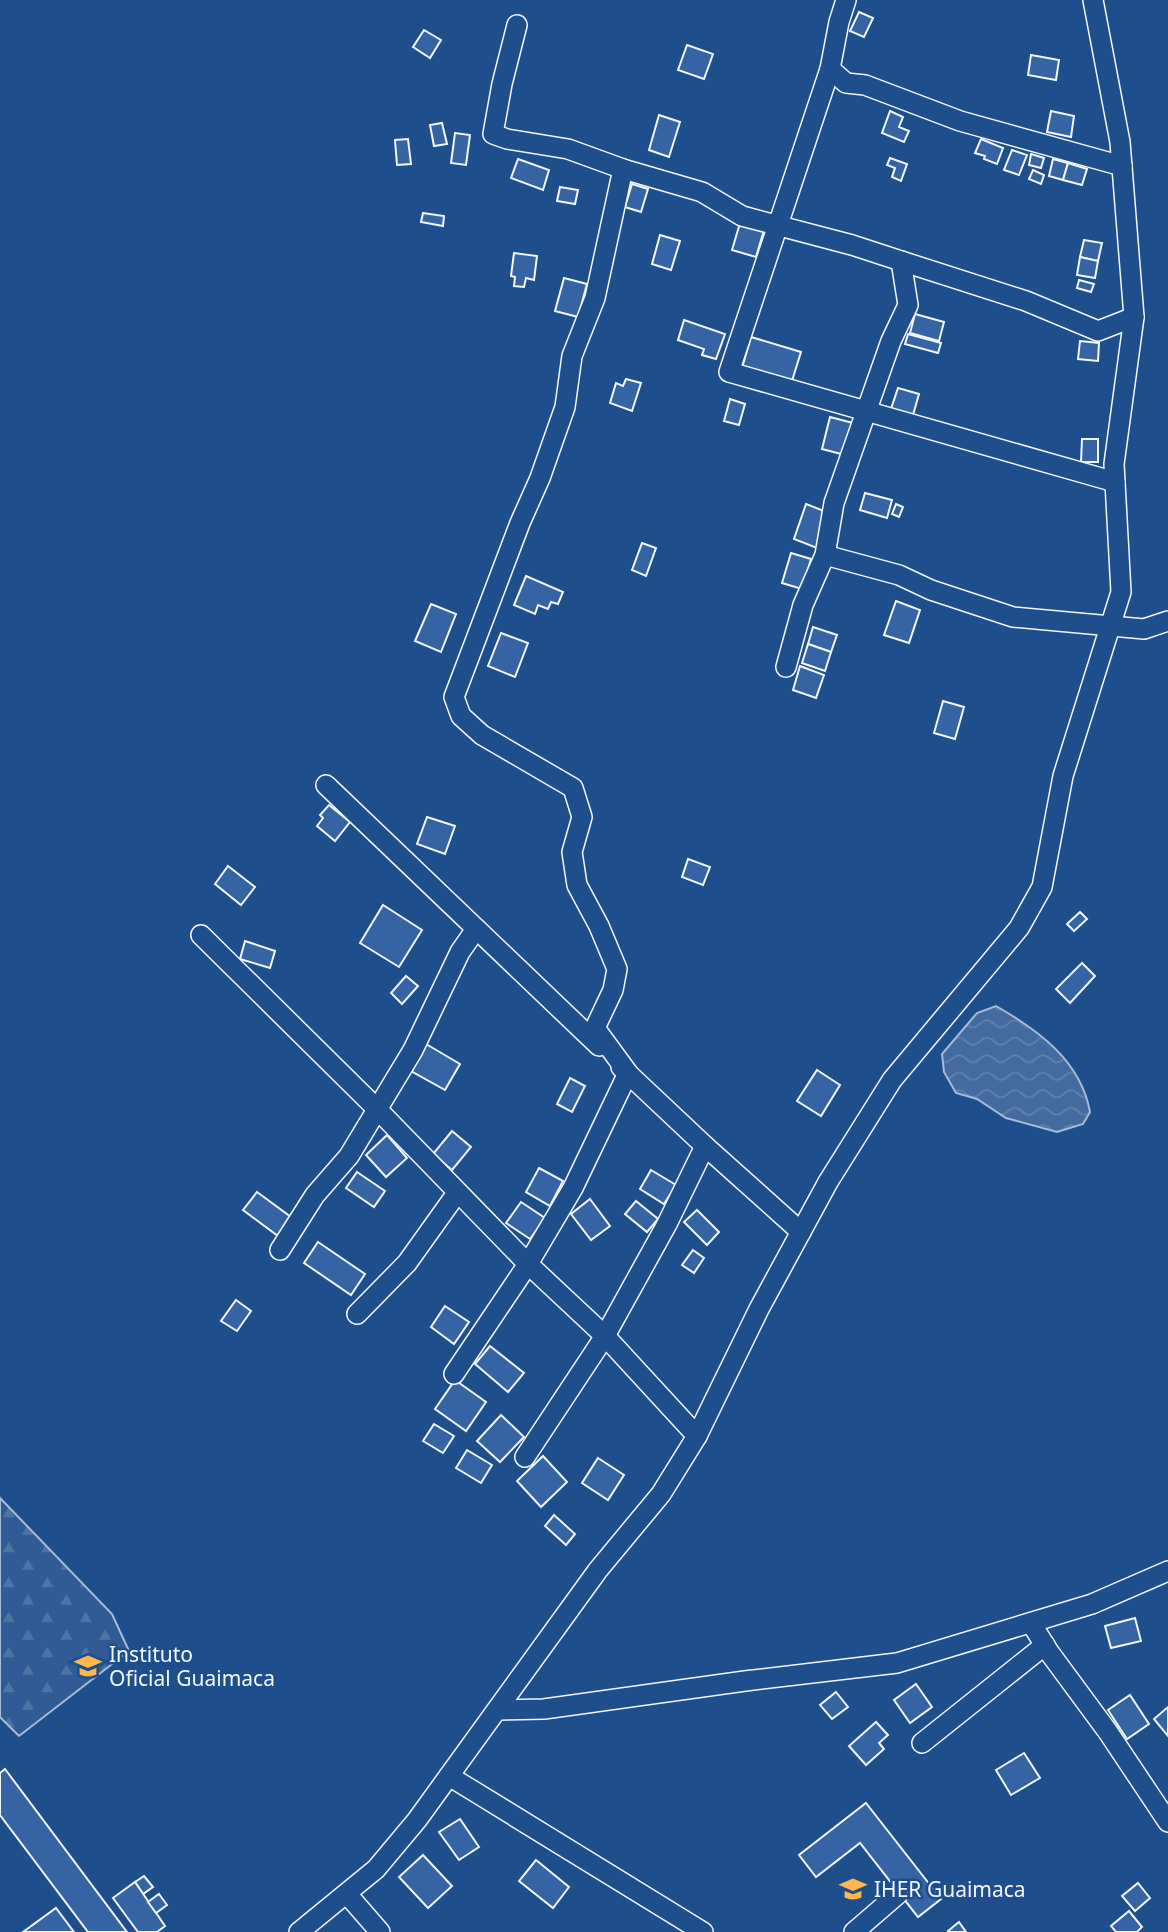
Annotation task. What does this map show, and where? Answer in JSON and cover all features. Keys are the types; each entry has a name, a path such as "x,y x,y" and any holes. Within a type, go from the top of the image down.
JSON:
{"street":[{"path":"846,0 830,69 729,372 1115,482"},
{"path":"299,1932 376,1869 417,1820 598,1570 661,1494 697,1436 759,1309 828,1182 892,1080 1019,928 1042,887 1063,776 1121,592 1114,464 1134,317 1120,142 1093,0"},
{"path":"517,25 493,134 507,139 568,149 623,169 702,192 742,216 901,261 1026,301 1098,331 1134,317"},
{"path":"830,69 846,83 865,85 960,121 1122,166"},
{"path":"623,169 595,298 572,356 565,407 454,697 461,716 482,735 573,788 582,817 572,852 577,885 599,926 617,970 613,990 595,1028 628,1073"},
{"path":"786,667 803,605 825,555 834,503 891,341 908,305 901,261"},
{"path":"825,555 899,575 931,590 1013,617 1144,629 1168,621"},
{"path":"326,785 705,1146 801,1232"},
{"path":"280,1250 315,1195 349,1156 412,1050 460,952 476,929"},
{"path":"201,935 377,1109 528,1264 605,1336 697,1436"},
{"path":"454,1374 528,1264 573,1188 628,1073"},
{"path":"525,1457 605,1336 667,1224 705,1146"},
{"path":"357,1314 407,1263 457,1193"},
{"path":"497,1710 544,1709 897,1663 1092,1604 1168,1570"},
{"path":"1031,1623 1168,1822"},
{"path":"922,1743 1045,1645"},
{"path":"449,1776 696,1930"},
{"path":"347,1894 380,1932"},
{"path":"854,1932 898,1894"}],"green space":[{"path":"0,1498 112,1614 129,1651 19,1736 0,1717"}],"water":[{"path":"996,1006 1042,1037 1067,1062 1085,1094 1090,1112 1083,1124 1057,1132 1006,1118 977,1099 956,1093 944,1072 942,1054 977,1013"}],"building":[{"path":"859,12 873,18 864,37 850,31"},
{"path":"424,30 441,40 430,58 413,47"},
{"path":"687,45 713,54 704,79 678,70"},
{"path":"1031,55 1059,60 1056,80 1028,75"},
{"path":"890,111 903,117 899,127 909,131 904,142 882,133"},
{"path":"1051,111 1074,116 1071,137 1047,132"},
{"path":"659,115 680,122 669,157 649,150"},
{"path":"442,123 447,144 434,146 430,125"},
{"path":"455,133 470,135 466,165 451,163"},
{"path":"408,139 411,164 397,165 395,140"},
{"path":"981,139 1003,148 997,164 975,153"},
{"path":"1012,150 1027,155 1019,175 1004,170"},
{"path":"1031,154 1044,158 1041,168 1029,165"},
{"path":"890,158 907,164 901,181 892,177 895,168 887,165"},
{"path":"518,159 549,170 543,190 511,178"},
{"path":"1053,159 1068,163 1063,180 1049,176"},
{"path":"1068,163 1087,169 1082,185 1063,180"},
{"path":"1033,170 1044,175 1041,184 1029,179"},
{"path":"632,184 648,189 641,212 625,207"},
{"path":"560,187 578,190 575,204 557,201"},
{"path":"423,213 444,216 443,226 421,222"},
{"path":"740,223 764,230 756,257 732,250"},
{"path":"660,235 680,241 671,270 652,264"},
{"path":"1084,240 1102,243 1098,261 1080,257"},
{"path":"514,253 537,256 534,280 526,278 524,287 514,286 515,277 511,276"},
{"path":"1080,257 1098,261 1095,278 1077,275"},
{"path":"564,278 587,284 578,317 555,311"},
{"path":"1079,280 1094,284 1091,292 1077,288"},
{"path":"915,314 944,322 939,341 910,333"},
{"path":"684,320 725,334 716,359 702,355 704,349 678,340"},
{"path":"908,334 941,343 938,353 905,344"},
{"path":"751,337 801,352 791,384 742,368"},
{"path":"1080,341 1099,343 1098,361 1078,359"},
{"path":"626,379 641,383 632,411 610,403 616,383 623,386"},
{"path":"898,388 919,394 913,415 891,409"},
{"path":"730,399 745,404 739,425 724,421"},
{"path":"830,417 853,423 845,455 822,449"},
{"path":"1082,439 1098,439 1098,462 1081,462"},
{"path":"865,493 892,500 887,518 860,510"},
{"path":"806,504 829,513 817,548 794,539"},
{"path":"896,504 903,507 899,517 892,514"},
{"path":"642,543 656,548 646,576 632,570"},
{"path":"791,553 811,559 802,589 782,583"},
{"path":"526,576 563,592 558,604 551,602 548,609 538,605 535,614 514,605"},
{"path":"896,601 920,610 909,643 884,635"},
{"path":"431,604 456,614 441,652 415,641"},
{"path":"813,627 837,635 831,652 808,644"},
{"path":"501,633 528,643 515,677 488,666"},
{"path":"808,644 831,652 825,671 802,663"},
{"path":"800,666 824,675 816,698 793,690"},
{"path":"943,701 964,707 955,739 934,733"},
{"path":"329,805 350,822 335,841 317,826 323,818 320,815"},
{"path":"427,817 455,826 445,854 417,844"},
{"path":"688,859 710,867 703,885 682,877"},
{"path":"228,866 255,887 241,905 215,884"},
{"path":"383,905 422,930 399,967 360,943"},
{"path":"1080,912 1087,919 1074,931 1067,924"},
{"path":"245,941 275,951 270,968 240,959"},
{"path":"1082,963 1095,976 1070,1003 1056,989"},
{"path":"406,976 418,986 402,1004 391,993"},
{"path":"426,1044 460,1064 445,1090 411,1071"},
{"path":"817,1070 840,1085 821,1116 797,1101"},
{"path":"570,1078 585,1086 572,1112 557,1104"},
{"path":"452,1131 471,1147 452,1170 433,1154"},
{"path":"387,1135 407,1158 386,1177 366,1155"},
{"path":"539,1168 563,1181 550,1206 526,1192"},
{"path":"651,1170 676,1185 664,1204 640,1189"},
{"path":"357,1172 385,1191 374,1207 346,1188"},
{"path":"257,1192 291,1217 278,1236 243,1210"},
{"path":"590,1199 610,1226 591,1240 571,1214"},
{"path":"636,1201 658,1219 647,1232 625,1214"},
{"path":"521,1202 545,1218 530,1239 506,1223"},
{"path":"697,1210 719,1232 707,1245 684,1222"},
{"path":"318,1242 365,1274 351,1295 304,1263"},
{"path":"693,1250 704,1258 694,1273 682,1265"},
{"path":"236,1300 251,1311 237,1331 221,1321"},
{"path":"445,1306 469,1322 454,1344 431,1327"},
{"path":"490,1346 524,1373 508,1392 475,1364"},
{"path":"455,1380 486,1402 466,1431 435,1409"},
{"path":"501,1415 524,1437 500,1462 477,1441"},
{"path":"434,1424 454,1436 443,1453 423,1441"},
{"path":"467,1450 492,1465 481,1483 456,1468"},
{"path":"543,1456 567,1482 541,1507 517,1481"},
{"path":"598,1458 624,1475 608,1500 582,1483"},
{"path":"554,1515 575,1534 566,1545 545,1526"},
{"path":"1135,1618 1141,1641 1111,1648 1105,1626"},
{"path":"916,1684 932,1707 910,1723 894,1700"},
{"path":"836,1692 848,1707 832,1719 820,1705"},
{"path":"1130,1695 1149,1724 1127,1739 1108,1710"},
{"path":"1168,1707 1168,1736 1154,1719"},
{"path":"876,1722 888,1735 879,1743 884,1749 866,1765 849,1746"},
{"path":"1024,1753 1040,1778 1011,1795 996,1770"},
{"path":"5,1769 127,1932 88,1932 0,1815 0,1773"},
{"path":"866,1803 941,1899 918,1917 860,1843 816,1877 799,1855"},
{"path":"460,1819 479,1847 459,1860 439,1832"},
{"path":"423,1855 452,1886 428,1908 399,1877"},
{"path":"536,1860 569,1887 553,1908 519,1881"},
{"path":"144,1876 153,1887 143,1894 135,1882"},
{"path":"135,1882 165,1926 157,1932 138,1932 113,1898"},
{"path":"1138,1883 1150,1898 1135,1911 1122,1896"},
{"path":"159,1894 167,1905 156,1913 148,1902"},
{"path":"56,1908 74,1932 23,1932"},
{"path":"1129,1911 1142,1927 1137,1932 1116,1932 1111,1926"},
{"path":"959,1922 966,1932 948,1931"}],"place":[{"name":"Instituto Oficial Guaimaca","path":"88,1666"},
{"name":"IHER Guaimaca","path":"853,1889"}]}
